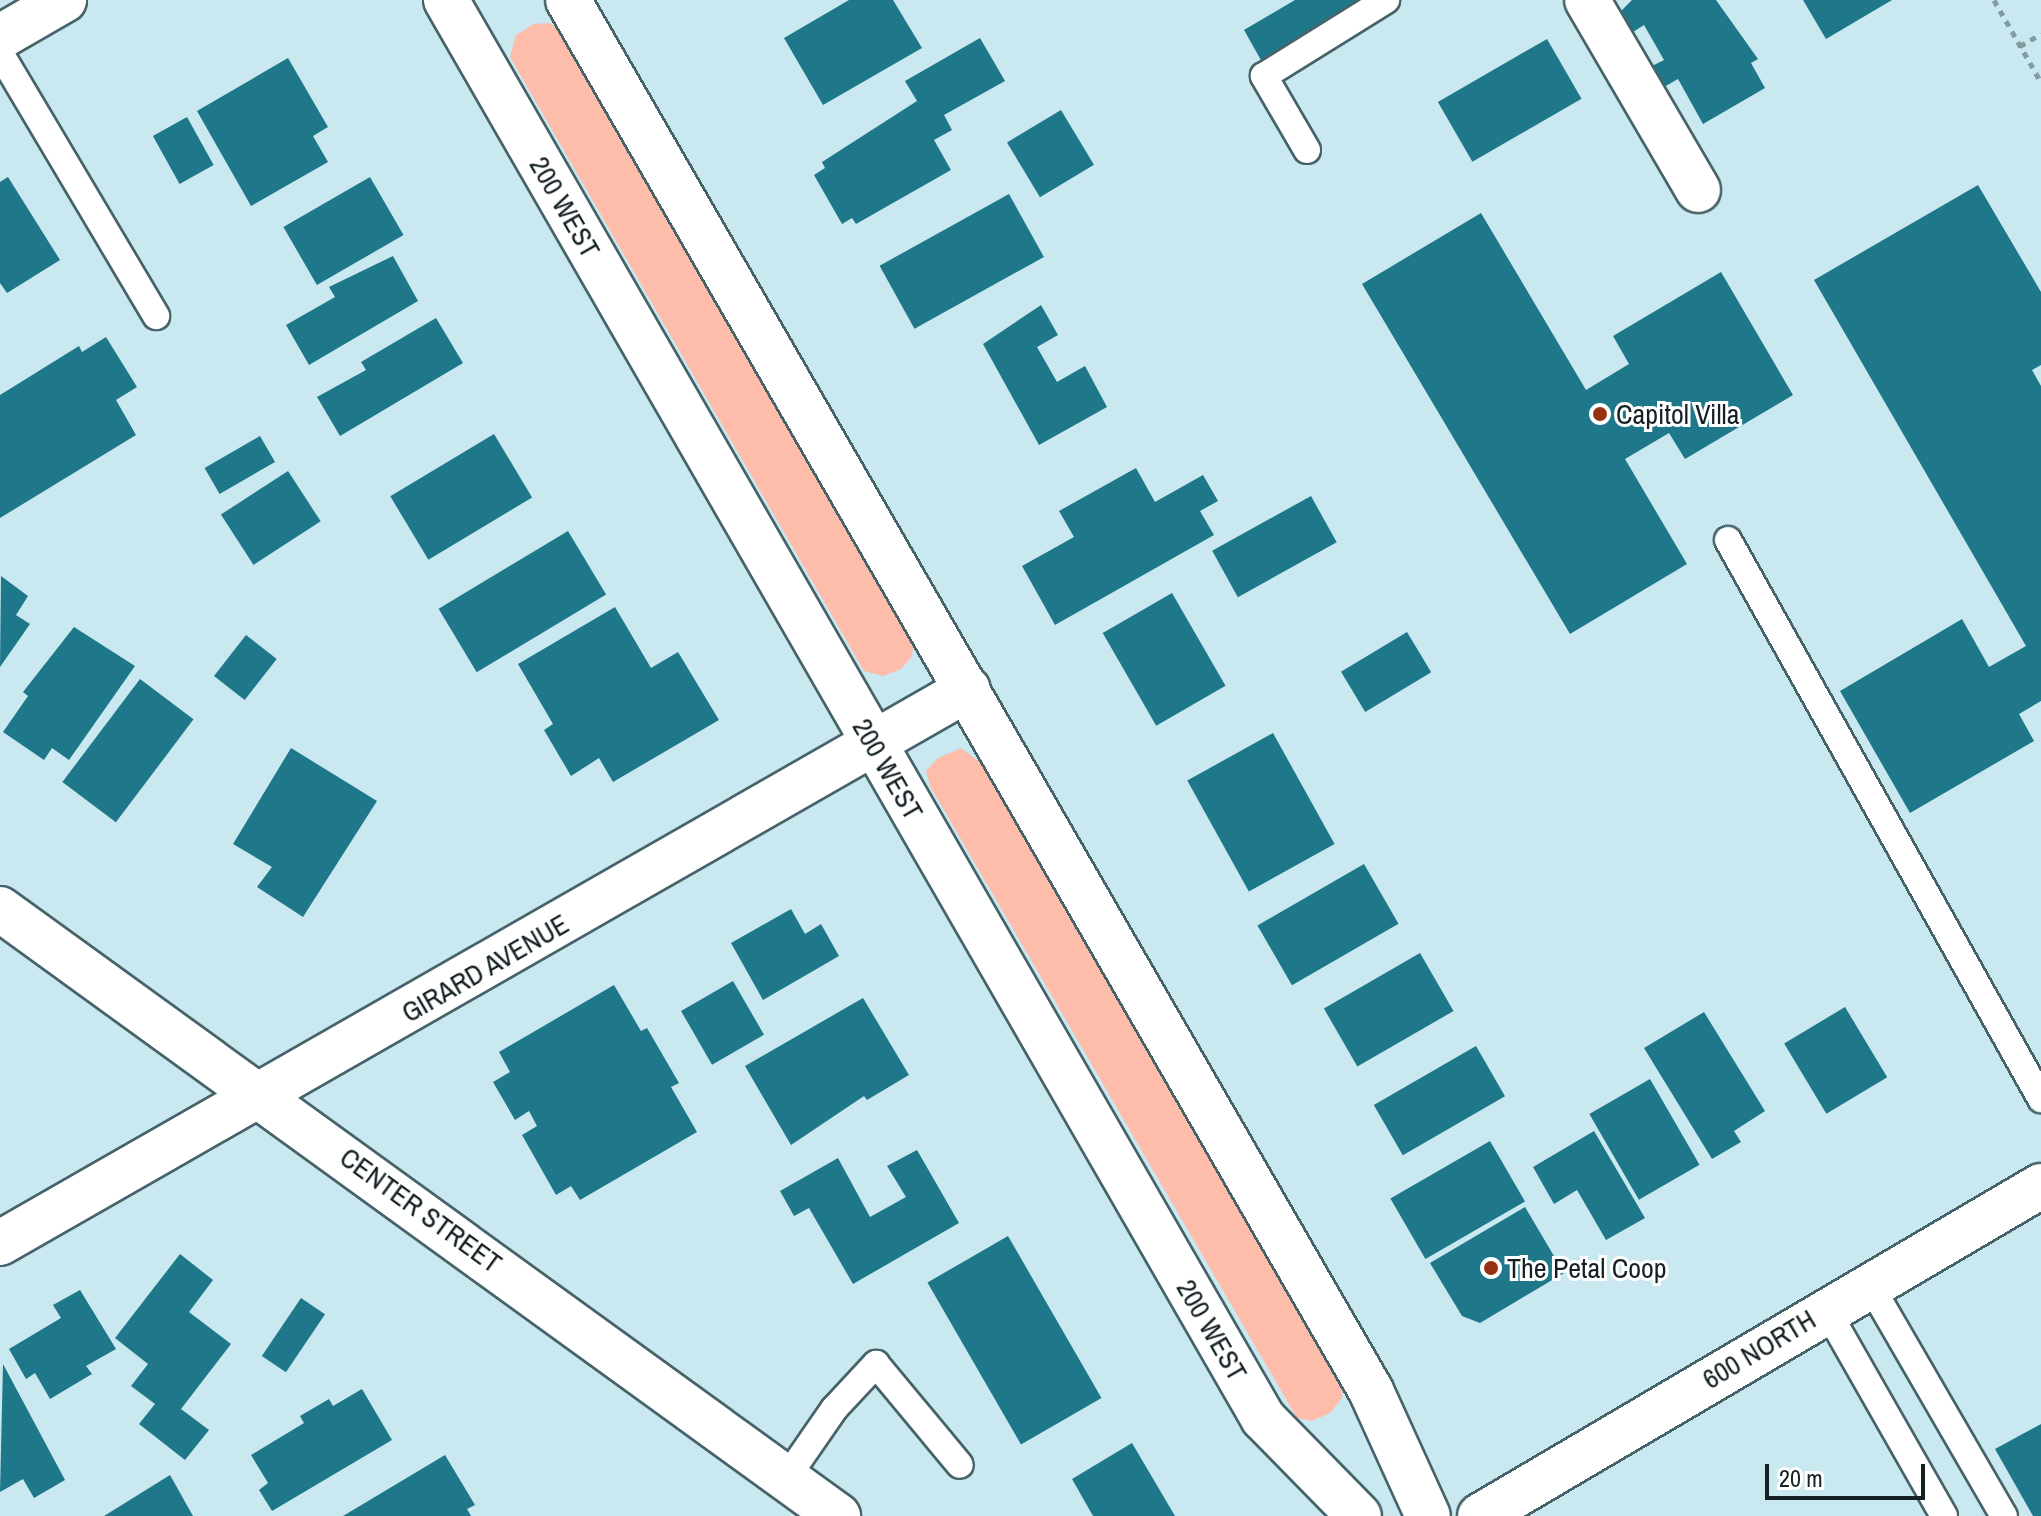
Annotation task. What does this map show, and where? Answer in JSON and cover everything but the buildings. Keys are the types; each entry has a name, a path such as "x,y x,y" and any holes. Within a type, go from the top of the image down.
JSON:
{"street":[{"path":"0,37 64,0"},
{"name":"200 WEST","path":"446,0 1263,1418 1359,1516"},
{"path":"568,0 1371,1391 1428,1516"},
{"path":"1587,0 1698,190"},
{"name":"GIRARD AVENUE","path":"0,1243 262,1096 968,689"},
{"name":"CENTER STREET","path":"0,909 838,1516"},
{"name":"600 NORTH","path":"1480,1516 1826,1309 2041,1186"}],"lane":[{"path":"1307,150 1264,76 1386,0"},
{"path":"0,53 156,316"},
{"path":"1728,540 2041,1099"},
{"path":"1870,1285 2004,1516"},
{"path":"1826,1309 1944,1516"},
{"path":"787,1477 834,1409 876,1364 960,1465"}],"path":[{"path":"1994,0 2041,82"},
{"path":"2020,46 2041,34"}],"shaded area":[{"path":"549,23 565,31 914,640 912,656 901,669 883,676 864,671 510,57 516,35 534,24"},
{"path":"961,748 982,764 1343,1386 1342,1398 1330,1413 1312,1421 1297,1418 930,786 926,771 938,758"}],"place":[{"name":"Capitol Villa","path":"1600,414"},
{"name":"The Petal Coop","path":"1491,1268"}]}
